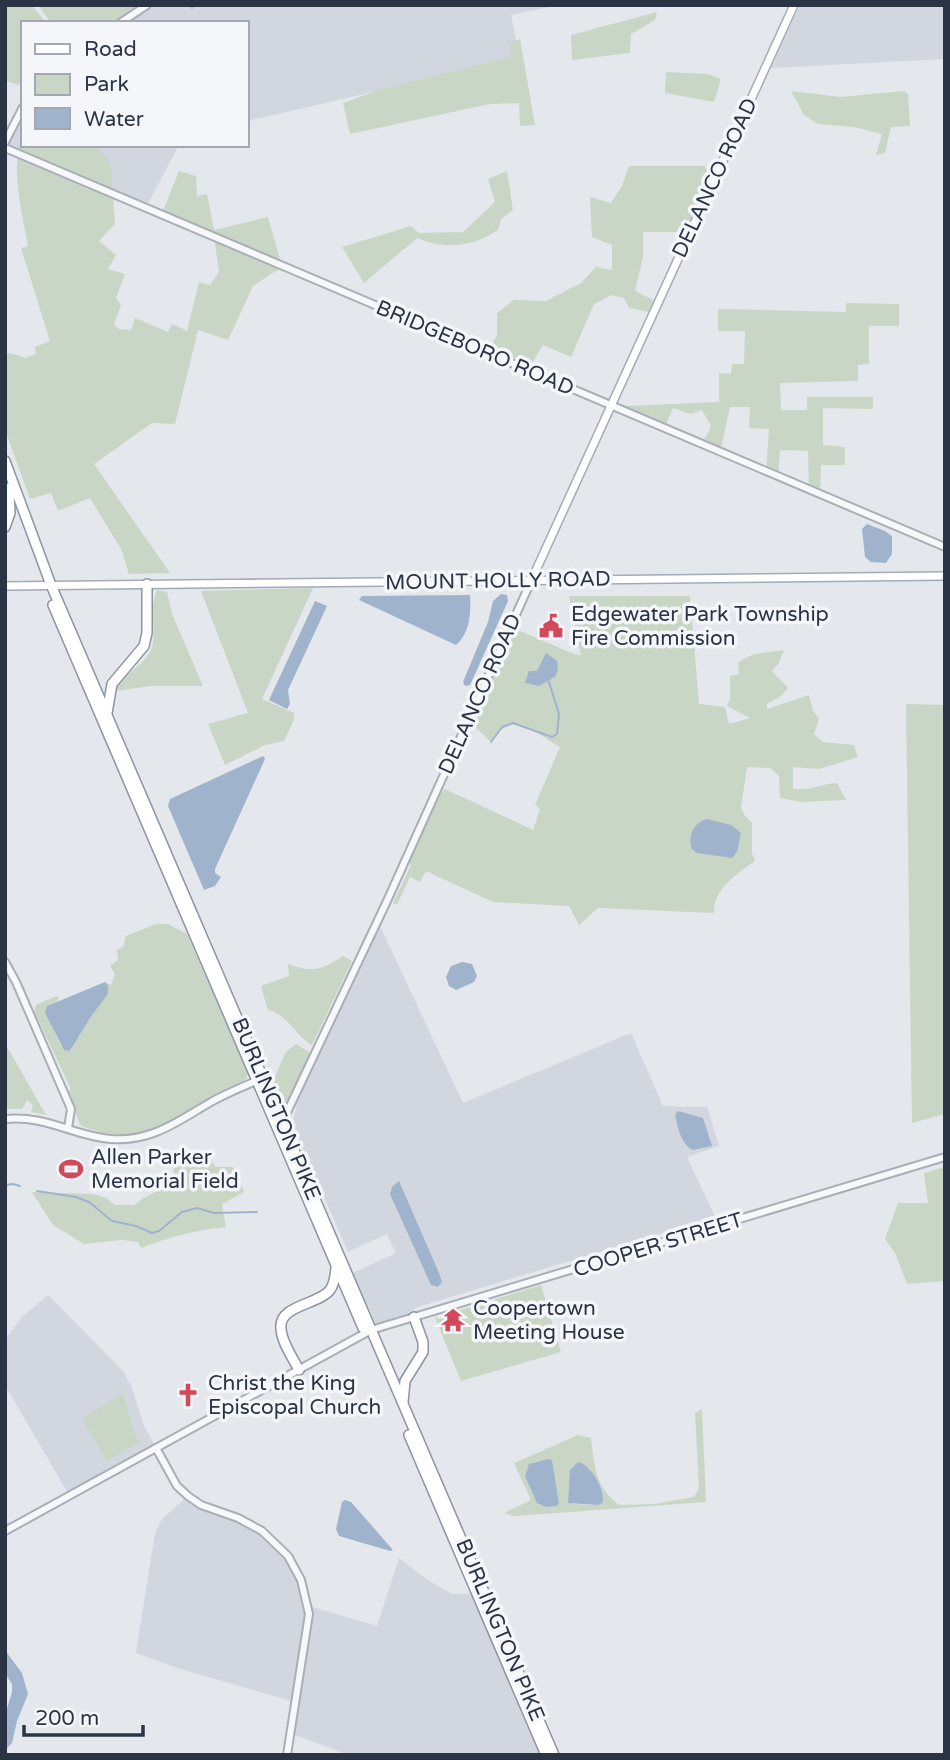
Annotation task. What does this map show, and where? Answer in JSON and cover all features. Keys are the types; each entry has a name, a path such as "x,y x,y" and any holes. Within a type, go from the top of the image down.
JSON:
{"highway":[{"name":"BURLINGTON PIKE","path":"5,461 48,585 107,715 336,1266 403,1407 554,1755"},
{"name":"BURLINGTON PIKE","path":"7,484 259,1080 282,1124 546,1755"},
{"path":"5,527 10,513 7,484"},
{"path":"107,715 112,684 144,646 148,626 147,584"},
{"path":"299,1370 281,1332 281,1322 287,1314 329,1291 336,1266"},
{"path":"403,1407 405,1381 423,1352 423,1342 414,1317"}],"main road":[{"name":"DELANCO ROAD","path":"532,579 794,5"},
{"name":"MOUNT HOLLY ROAD","path":"5,586 945,576"}],"street":[{"path":"123,21 147,5"},
{"path":"5,142 21,111"},
{"name":"BRIDGEBORO ROAD","path":"5,148 945,547"},
{"name":"DELANCO ROAD","path":"282,1124 387,901 532,579"},
{"path":"5,962 71,1109 68,1128"},
{"path":"5,1119 32,1119 106,1139 145,1137 167,1129 215,1100 259,1080"},
{"name":"COOPER STREET","path":"5,1531 368,1331 945,1157"},
{"path":"156,1448 177,1486 201,1505 238,1518 262,1531 288,1556 301,1580 309,1614 287,1755"}],"shaded area":[{"path":"148,5 559,5 511,15 520,58 248,121 248,21 124,21"},
{"path":"800,5 945,5 945,59 771,68"},
{"path":"21,112 21,147 178,147 145,209 5,148"},
{"path":"380,926 463,1103 631,1033 663,1106 707,1107 719,1146 687,1157 715,1217 418,1307 402,1317 376,1324 353,1273 396,1253 387,1234 348,1252 292,1123 300,1095"},
{"path":"48,1295 123,1371 132,1388 144,1426 156,1448 69,1495 5,1385 5,1345 8,1336 22,1317"},
{"path":"188,1496 255,1527 288,1556 309,1606 377,1626 399,1558 426,1579 452,1594 477,1594 546,1755 349,1755 290,1733 295,1702 177,1668 136,1653 155,1533 162,1519"}],"green space":[{"path":"5,5 32,5 44,21 21,21 21,85 5,81"},
{"path":"38,5 147,5 123,21 50,21"},
{"path":"657,12 655,20 631,34 630,53 572,60 571,35"},
{"path":"520,39 535,125 520,126 519,103 490,104 350,134 343,103 382,89 510,57 511,42"},
{"path":"666,72 708,74 721,79 714,102 665,93"},
{"path":"791,91 841,97 903,91 908,94 910,126 891,127 885,153 876,155 882,134 854,127 818,124 804,115"},
{"path":"21,137 21,147 98,147 111,165 115,224 99,241 116,255 108,269 125,274 116,298 121,305 114,324 119,329 131,330 135,318 168,332 172,324 187,331 199,282 210,285 219,272 214,237 161,216 179,171 196,176 197,196 207,194 214,230 268,217 282,267 253,286 228,340 198,330 175,424 152,423 94,464 170,573 129,574 121,549 90,498 58,511 51,493 30,499 5,430 5,355 10,353 25,358 36,354 35,347 50,341 21,248 28,246 17,173"},
{"path":"629,166 705,166 710,179 685,232 643,232 643,257 635,291 653,300 650,312 629,308 624,298 612,295 594,304 571,357 543,345 531,365 489,348 497,336 497,313 514,300 546,301 581,283 596,267 612,270 612,245 592,237 590,197 611,203 622,186"},
{"path":"507,171 513,210 501,219 498,230 488,236 459,245 439,244 417,238 364,283 342,247 411,226 419,233 463,232 495,202 488,179"},
{"path":"846,303 899,304 899,326 869,326 869,364 858,365 858,381 780,383 781,410 807,410 807,397 873,397 873,409 823,408 823,445 845,447 845,465 821,465 820,495 809,491 808,451 780,450 778,478 766,472 769,429 749,428 750,407 730,407 720,452 702,445 711,426 702,410 691,414 673,408 666,425 625,406 719,402 719,373 731,374 732,364 744,364 745,331 718,331 718,309 846,312"},
{"path":"313,588 262,699 294,713 294,720 284,741 265,745 225,765 208,724 248,713 201,591"},
{"path":"157,590 167,592 172,614 203,686 151,686 115,691 151,650 154,637 153,605"},
{"path":"569,596 690,596 699,704 725,707 729,724 750,718 727,706 730,699 730,676 739,674 738,662 754,654 784,650 779,663 772,671 788,688 781,696 767,704 767,709 809,695 813,711 819,719 814,734 823,742 854,745 858,757 819,769 793,767 793,789 837,783 846,800 802,802 780,798 779,776 770,768 747,767 741,808 752,823 752,853 755,861 734,876 722,889 714,913 598,908 579,925 569,906 493,902 426,871 420,882 410,877 397,905 393,903 438,796 445,789 533,830 540,809 535,805 560,747 532,729 516,724 499,732 491,742 470,722 513,628 581,655"},
{"path":"906,704 945,705 945,1114 912,1123"},
{"path":"156,924 168,924 187,934 248,1074 245,1082 166,1125 125,1135 103,1133 80,1125 68,1091 71,1089 34,1011 36,1005 57,996 59,1000 47,1006 45,1011 61,1046 69,1051 72,1049 108,994 105,982 111,985 115,974 110,966 118,960 117,950 123,947 126,936"},
{"path":"343,956 352,961 312,1045 281,1016 268,1010 261,986 289,976 288,964 304,969 317,969"},
{"path":"5,1043 46,1115 31,1112 33,1105 27,1100 22,1109 5,1109"},
{"path":"296,1044 309,1052 310,1057 285,1112 272,1083 286,1052"},
{"path":"201,1151 216,1167 233,1167 244,1192 222,1204 226,1227 183,1234 141,1248 138,1242 122,1240 84,1244 53,1225 32,1192 92,1194 106,1198 115,1205 135,1205 168,1186 180,1153"},
{"path":"945,1167 945,1281 907,1284 895,1253 885,1239 898,1203 928,1203 924,1173"},
{"path":"541,1285 561,1352 461,1381 435,1318"},
{"path":"123,1393 139,1442 107,1461 82,1419"},
{"path":"702,1409 706,1502 515,1516 504,1513 531,1500 514,1463 578,1435 591,1438 600,1483 619,1505 655,1504 694,1497 699,1488 695,1413","holes":["547,1459 552,1461 559,1503 557,1506 539,1504 531,1463","589,1468 601,1490 603,1502 599,1505 573,1504"]}],"water":[{"path":"867,524 892,536 892,554 886,563 871,562 865,557 862,529"},
{"path":"501,594 507,595 508,601 470,685 465,686 463,682 488,622 493,601"},
{"path":"470,595 469,622 456,645 359,600 362,596"},
{"path":"315,601 327,606 288,690 290,704 287,709 269,700"},
{"path":"546,653 557,661 556,676 539,686 525,683 529,671 537,671"},
{"path":"263,756 265,759 215,869 215,873 221,877 215,886 204,890 168,806 170,799"},
{"path":"707,819 731,825 741,833 737,852 732,858 697,853 692,849 690,839 693,830 698,823"},
{"path":"462,962 472,964 477,976 474,982 456,990 449,986 446,977 451,966"},
{"path":"105,982 108,994 72,1048 69,1051 64,1050 46,1015 47,1006"},
{"path":"678,1111 703,1118 712,1146 693,1150 689,1147 679,1130 675,1115"},
{"path":"399,1181 439,1273 442,1282 438,1287 431,1285 390,1194 392,1187"},
{"path":"552,1460 559,1503 557,1506 546,1507 537,1503 525,1476 529,1464"},
{"path":"578,1462 592,1472 599,1484 603,1502 599,1505 568,1503 570,1470"},
{"path":"342,1502 351,1502 393,1550 339,1536 336,1529"},
{"path":"5,1650 22,1673 28,1694 12,1743 5,1750 5,1715 12,1684 5,1673"}],"waterway":[{"path":"491,742 502,727 513,723 552,737 557,734 559,714 548,679"},
{"path":"5,1185 20,1186"},
{"path":"37,1191 76,1197 89,1202 112,1221 136,1226 152,1233 159,1231 182,1212 197,1208 214,1213 257,1212"}],"place":[{"name":"Edgewater Park Township Fire Commission","path":"551,626"},
{"name":"Allen Parker Memorial Field","path":"71,1169"},
{"name":"Coopertown Meeting House","path":"453,1320"},
{"name":"Christ the King Episcopal Church","path":"188,1395"}]}
